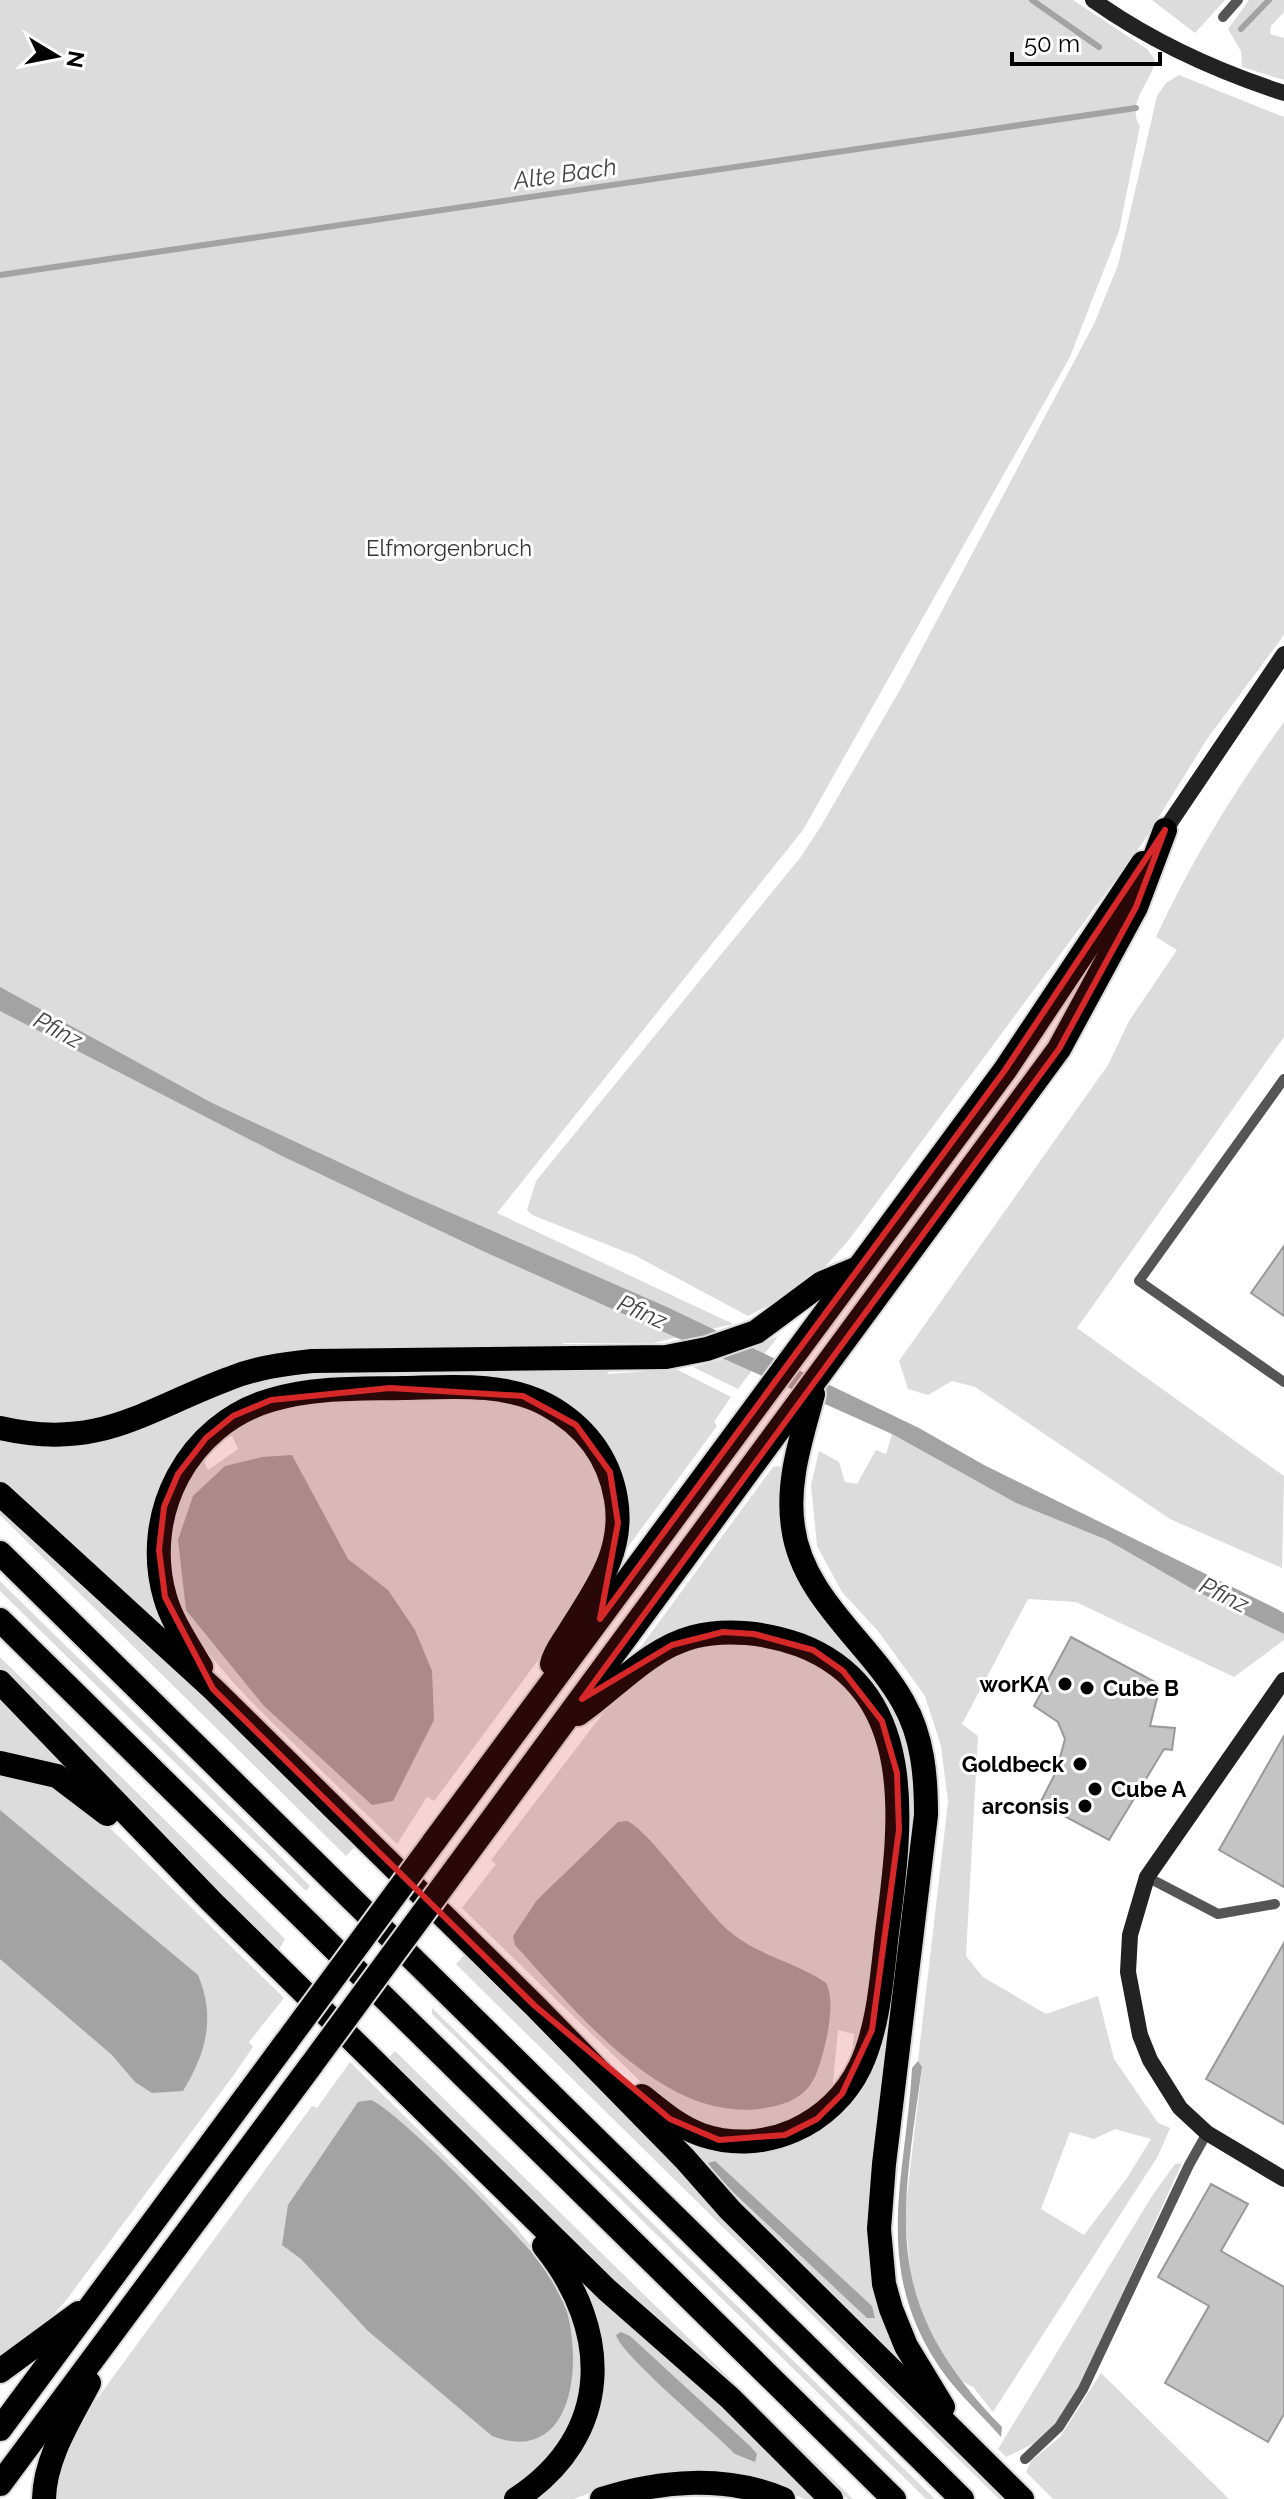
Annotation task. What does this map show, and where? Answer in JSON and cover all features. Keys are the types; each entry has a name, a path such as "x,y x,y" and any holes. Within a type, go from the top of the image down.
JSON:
{"highway":[{"path":"0,2429 860,1267 1040,1018 1165,830"},
{"path":"0,2484 563,1725 791,1434 817,1380 1059,1049 1136,907 1165,830"},
{"path":"0,1428 57,1435 114,1429 228,1378 272,1366 312,1361 622,1360 707,1349 733,1341 777,1319 822,1283 860,1267"},
{"path":"213,1689 171,1614 159,1567 164,1507 178,1474 194,1451 233,1416 285,1396 316,1390 461,1387 505,1391 546,1404 587,1435 610,1472 618,1510 614,1552 601,1582 553,1658 548,1691"},
{"path":"791,1434 791,1508 798,1548 827,1602 880,1667 904,1703 914,1724 925,1768 926,1815 884,2164 880,2259 891,2309 906,2346 938,2394 952,2431"},
{"path":"0,1494 213,1689 535,2006 685,2159 730,2210 1022,2499"},
{"path":"0,1553 962,2499"},
{"path":"0,1620 894,2499"},
{"path":"535,2006 685,2127 735,2142 785,2135 817,2119 830,2108 860,2067 872,2030 894,1876 899,1801 891,1746 868,1698 843,1671 813,1650 754,1634 723,1632 694,1637 672,1645 643,1662 605,1696 563,1725"},
{"path":"0,1682 212,1902 607,2290 730,2398 831,2499"},
{"path":"0,1763 57,1776 212,1902"},
{"path":"516,2499 554,2468 568,2449 585,2415 592,2384 590,2333 579,2298 541,2242 530,2214"},
{"path":"0,2371 98,2299"},
{"path":"44,2499 52,2456 122,2320"},
{"path":"602,2499 639,2488 710,2482 752,2489 783,2499"}],"street":[{"path":"1093,0 1190,58 1284,93"},
{"path":"1165,830 1284,654"},
{"path":"1284,1680 1147,1877 1130,1935 1128,1972 1132,2006 1140,2035 1162,2083 1180,2108 1207,2133 1284,2179"}],"lane":[{"path":"1223,17 1238,0"},
{"path":"1284,1079 1139,1281 1284,1382"},
{"path":"1147,1877 1218,1914 1275,1904"},
{"path":"1025,2459 1059,2427 1083,2389 1207,2133"}],"highlighted area":[{"path":"1165,830 1136,907 1059,1049 582,1699 672,1645 723,1632 754,1634 813,1650 843,1671 882,1721 897,1773 899,1830 872,2030 842,2094 817,2119 785,2135 719,2140 670,2119 535,2006 213,1689 165,1597 159,1550 164,1507 178,1474 206,1438 233,1416 271,1400 390,1388 523,1396 576,1425 610,1472 618,1523 600,1619 1005,1070"}],"green space":[{"name":"Elfmorgenbruch","path":"0,0 1073,0 1147,49 1155,60 1137,101 1136,117 1140,126 1119,231 1070,357 803,830 497,1213 733,1324 653,1343 563,1343 561,1348 315,1350 114,1418 45,1425 0,1418"},
{"path":"1152,0 1225,0 1195,33"},
{"path":"1249,0 1284,0 1284,12 1271,26 1270,34 1284,38 1284,80 1242,67 1241,51 1228,29"},
{"path":"1179,75 1284,117 1284,635 1207,739 1144,841 848,1241 815,1278 780,1305 777,1301 748,1316 636,1256 532,1215 527,1210 536,1181 800,858 821,826 901,688 1094,324 1118,265 1157,96 1166,83"},
{"path":"1284,722 1284,1037 1077,1328 1284,1476 1282,1568 1170,1519 975,1387 952,1381 928,1395 908,1389 899,1361 1108,1065 1129,1021 1177,950 1156,937 1184,881 1215,826"},
{"path":"778,1336 738,1389 693,1367 731,1357"},
{"path":"607,1369 608,1374 676,1369 731,1397 714,1422 717,1426 622,1555 627,1524 562,1401 336,1378 271,1387 218,1414 170,1467 155,1502 166,1629 0,1480 0,1439 57,1446 118,1438 153,1426 231,1388 291,1372"},
{"path":"487,1397 548,1415 592,1457 608,1506 604,1550 569,1618 438,1796 434,1801 427,1797 397,1844 219,1666 181,1606 170,1574 168,1540 176,1504 202,1456 208,1470 238,1449 232,1436 220,1440 245,1422 276,1410 346,1399"},
{"path":"892,1434 1016,1503 1107,1540 1194,1590 1284,1634 1284,1640 1234,1677 1076,1602 1028,1599 962,1724 978,1736 966,1956 983,1977 1046,2014 1098,1996 1114,2059 1158,2123 1170,2128 1158,2156 993,2412 973,2387 959,2380 922,2319 911,2280 905,2213 922,2067 918,2061 948,1802 941,1746 925,1696 878,1631 842,1592 817,1546 811,1485 819,1451 839,1462 845,1482 857,1484 876,1450 886,1454","holes":["1115,2129 1151,2139 1127,2178 1084,2235 1041,2209 1070,2132 1094,2139"]},
{"path":"773,1467 784,1468 783,1527 883,1686 912,1747 917,1820 876,2147 907,2370 678,2138 723,2150 853,2095 908,1802 907,1770 898,1734 790,1630 634,1656"},
{"path":"0,1504 360,1842 346,1856 0,1515"},
{"path":"0,1581 310,1886 306,1891 0,1591"},
{"path":"718,1643 744,1644 793,1656 837,1682 869,1721 880,1750 884,1782 884,1880 860,2042 852,2058 854,2034 838,2030 832,2093 795,2119 751,2131 722,2129 693,2120 642,2083 462,1908 496,1864 491,1860 614,1699 662,1664 689,1651"},
{"path":"0,1657 285,1939 276,1955 0,1668"},
{"path":"0,1696 63,1765 61,1768 32,1756 0,1751"},
{"path":"0,1774 52,1785 107,1825 284,1998 249,2042 253,2047 233,2076 67,2299 37,2334 0,2363"},
{"path":"469,1950 1013,2499 999,2499 456,1964"},
{"path":"432,2008 935,2499 926,2499 432,2014"},
{"path":"395,2051 853,2499 848,2499 713,2368 620,2289 384,2062"},
{"path":"350,2062 515,2226 563,2286 583,2351 578,2407 560,2445 501,2499 54,2499 61,2464 91,2407 312,2106 317,2108"},
{"path":"1182,2163 1083,2380 1060,2420 1039,2441 1006,2457 998,2449 1152,2196 1175,2164"},
{"path":"584,2282 820,2499 804,2499 770,2483 603,2488 574,2499 533,2499 582,2444"},
{"path":"1101,2373 1229,2499 1053,2499 1026,2472 1031,2461 1060,2437"}],"water":[{"name":"Pfinz","path":"0,987 212,1103 403,1192 667,1307 919,1428 984,1465 1277,1609 1284,1613 1284,1634 1194,1590 1107,1540 1016,1503 892,1434 485,1252 282,1156 0,1011"},
{"path":"292,1455 348,1559 388,1590 415,1630 432,1671 434,1720 393,1801 372,1805 264,1706 186,1610 178,1540 193,1496 225,1466 262,1457"},
{"path":"0,1810 198,1975 206,2006 206,2035 198,2063 183,2091 152,2093 135,2082 112,2055 0,1959"},
{"path":"627,1821 662,1853 704,1905 739,1939 826,1983 830,2014 823,2052 813,2080 797,2098 765,2108 728,2109 692,2099 658,2081 625,2058 595,2030 515,1945 513,1936 537,1900 618,1822"},
{"path":"918,2061 922,2067 908,2173 906,2218 909,2260 918,2301 936,2341 963,2383 1002,2427 1001,2437 940,2368 919,2330 906,2294 899,2258 898,2221 912,2068"},
{"path":"371,2100 410,2129 468,2185 524,2243 556,2283 566,2306 573,2364 569,2392 560,2417 545,2434 522,2442 492,2436 368,2331 301,2259 282,2245 288,2205 358,2102"},
{"path":"715,2161 872,2306 875,2318 867,2318 718,2178 708,2163"},
{"path":"621,2332 630,2336 751,2447 757,2454 755,2462 735,2454 650,2376 622,2345 616,2335"}],"building":[{"path":"1284,1246 1284,1316 1251,1293"},
{"path":"1071,1637 1155,1682 1159,1690 1150,1726 1175,1728 1172,1750 1164,1749 1109,1840 1040,1803 1056,1772 1065,1739 1058,1722 1034,1706"},
{"path":"1284,1736 1284,1887 1219,1850"},
{"path":"1284,1943 1284,2124 1206,2079"},
{"path":"1211,2184 1248,2204 1221,2251 1284,2287 1284,2414 1268,2442 1165,2383 1209,2306 1158,2277"}],"waterway":[{"path":"1032,0 1099,47"},
{"name":"Alte Bach","path":"1241,29 1269,0"},
{"name":"Alte Bach","path":"0,275 1136,108"}],"place":[{"name":"worKA","path":"1065,1684"},
{"name":"Cube B","path":"1087,1688"},
{"name":"Goldbeck","path":"1080,1764"},
{"name":"Cube A","path":"1095,1789"},
{"name":"arconsis","path":"1085,1806"}]}
